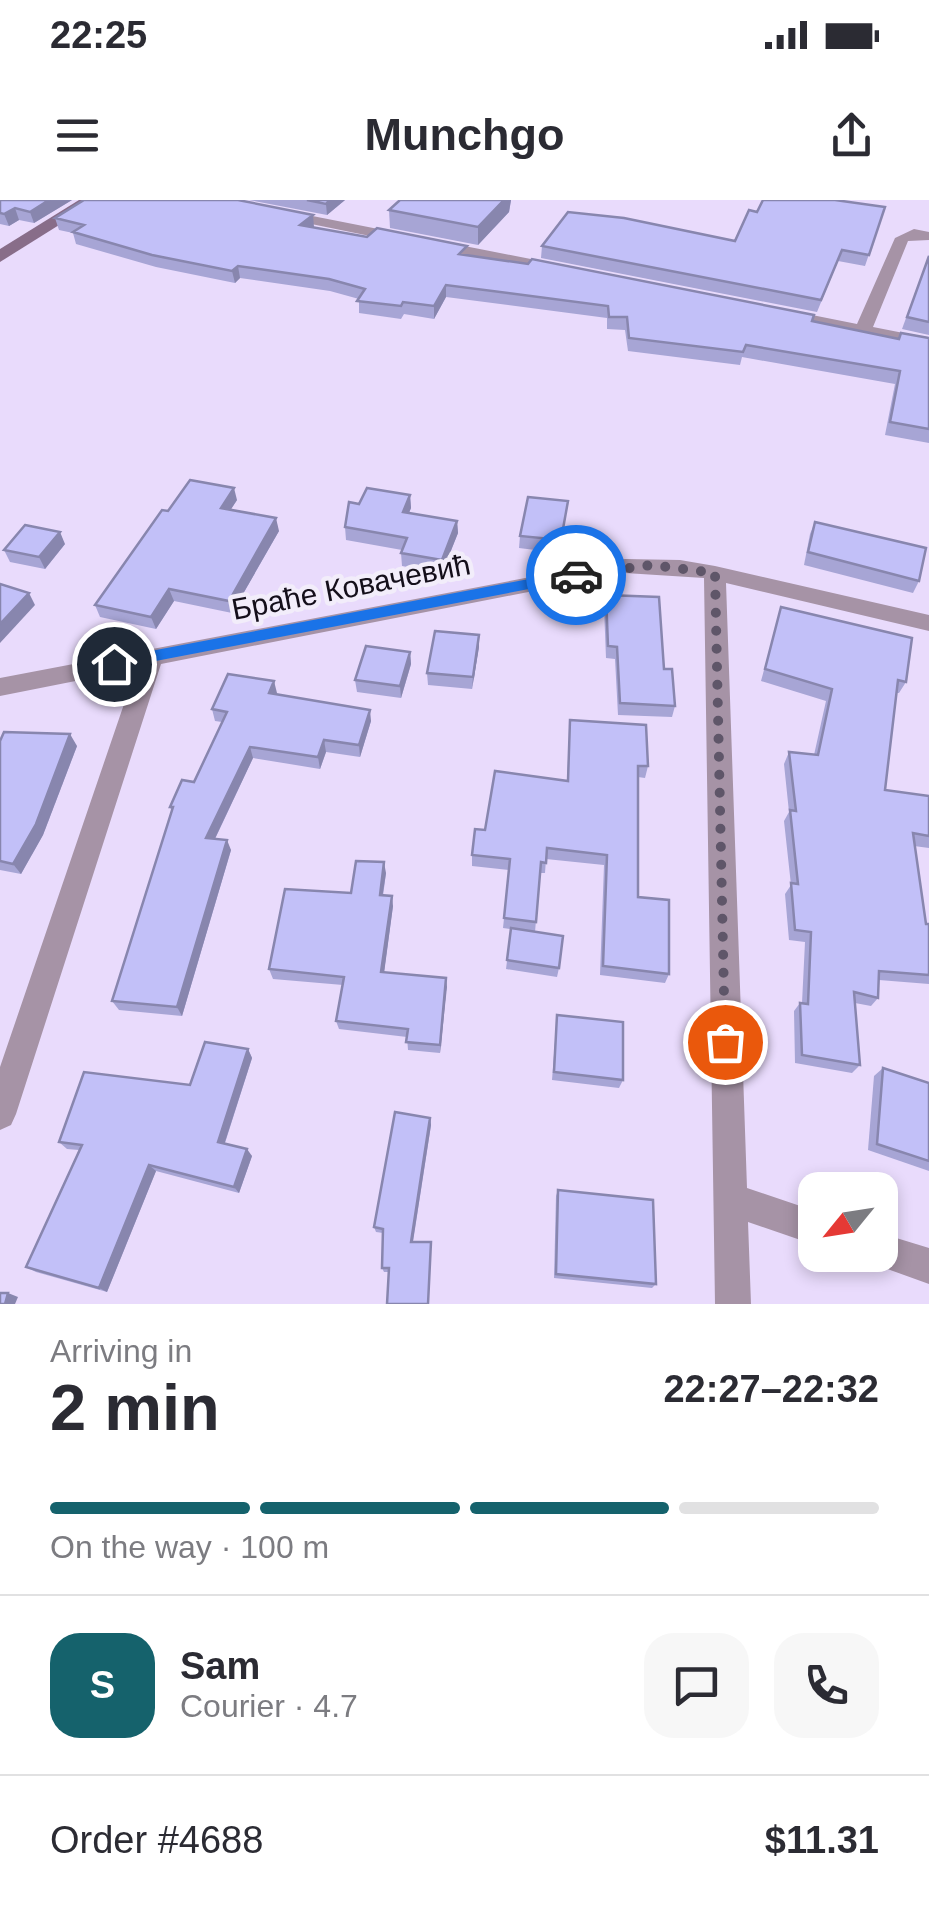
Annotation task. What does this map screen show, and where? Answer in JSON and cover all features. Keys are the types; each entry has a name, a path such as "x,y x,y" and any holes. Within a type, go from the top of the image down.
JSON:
{"main road":[{"path":"0,257 91,200"}],"street":[{"path":"266,211 582,274"},
{"path":"863,330 902,238 914,233 929,236"},
{"path":"769,311 929,343"},
{"name":"Браће Ковачевић","path":"0,688 624,566 680,566 929,623"},
{"path":"715,573 732,1304"},
{"path":"0,1114 152,656"},
{"path":"728,1198 798,1222"},
{"path":"898,1256 929,1266"}],"building":[{"path":"0,200 49,200 30,212 15,208 4,214 0,213"},
{"path":"84,200 238,200 313,215 300,225 367,237 377,228 467,246 459,254 528,264 532,259 814,315 812,321 899,339 901,333 929,338 929,429 890,422 900,371 746,345 743,352 629,338 627,317 609,317 608,306 446,285 434,306 357,301 365,289 329,279 238,266 232,271 152,255 73,232 84,225 55,218"},
{"path":"400,200 504,200 478,227 389,210"},
{"path":"763,200 835,200 885,207 869,255 842,250 821,300 542,246 568,212 624,218 735,241 749,210 757,212"},
{"path":"929,256 929,322 907,317"},
{"path":"190,480 234,488 221,508 276,518 229,601 169,589 151,617 95,605 162,510 168,511"},
{"path":"367,488 410,495 403,512 457,521 442,560 401,553 407,538 345,527 349,502 359,504"},
{"path":"528,497 568,501 561,540 520,536"},
{"path":"815,522 926,548 919,581 808,552"},
{"path":"25,525 60,532 39,557 4,550"},
{"path":"0,584 29,593 0,624"},
{"path":"606,595 659,597 664,669 672,669 675,706 620,703 617,647 608,646"},
{"path":"781,607 912,638 906,682 898,680 885,790 929,796 929,836 913,833 929,924 929,975 879,971 878,998 854,992 860,1065 802,1055 800,1003 808,1004 811,932 795,930 791,883 798,884 790,810 796,811 789,752 818,755 832,689 765,669"},
{"path":"435,631 479,635 473,677 427,673"},
{"path":"366,646 410,652 400,686 355,680"},
{"path":"228,674 274,681 269,693 370,710 359,745 324,740 318,757 250,747 206,838 227,840 177,1007 112,1001 170,807 182,780 194,782 227,712 212,709"},
{"path":"570,720 646,725 648,766 638,766 638,897 669,900 669,974 603,966 607,855 547,848 546,863 541,862 536,922 504,918 510,859 472,855 475,829 485,830 495,771 568,781"},
{"path":"4,732 70,734 36,824 13,864 0,861 0,741"},
{"path":"356,861 384,862 380,895 392,896 381,972 446,978 440,1045 406,1042 408,1029 336,1021 344,977 269,969 285,889 351,893"},
{"path":"511,928 563,936 559,968 507,960"},
{"path":"557,1015 623,1022 623,1080 554,1072"},
{"path":"205,1042 248,1049 218,1142 247,1149 234,1187 149,1165 99,1288 26,1267 82,1145 59,1142 84,1072 190,1085"},
{"path":"883,1068 929,1083 929,1161 877,1144"},
{"path":"395,1112 430,1118 411,1242 431,1242 428,1304 387,1304 389,1268 382,1268 383,1229 374,1227"},
{"path":"558,1190 653,1200 656,1284 556,1274"},
{"path":"0,1293 8,1293 5,1304 0,1304"}],"way so far":[{"path":"576,575 652,565 715,573 725,1042"}],"route":[{"path":"114,664 576,575"}]}
